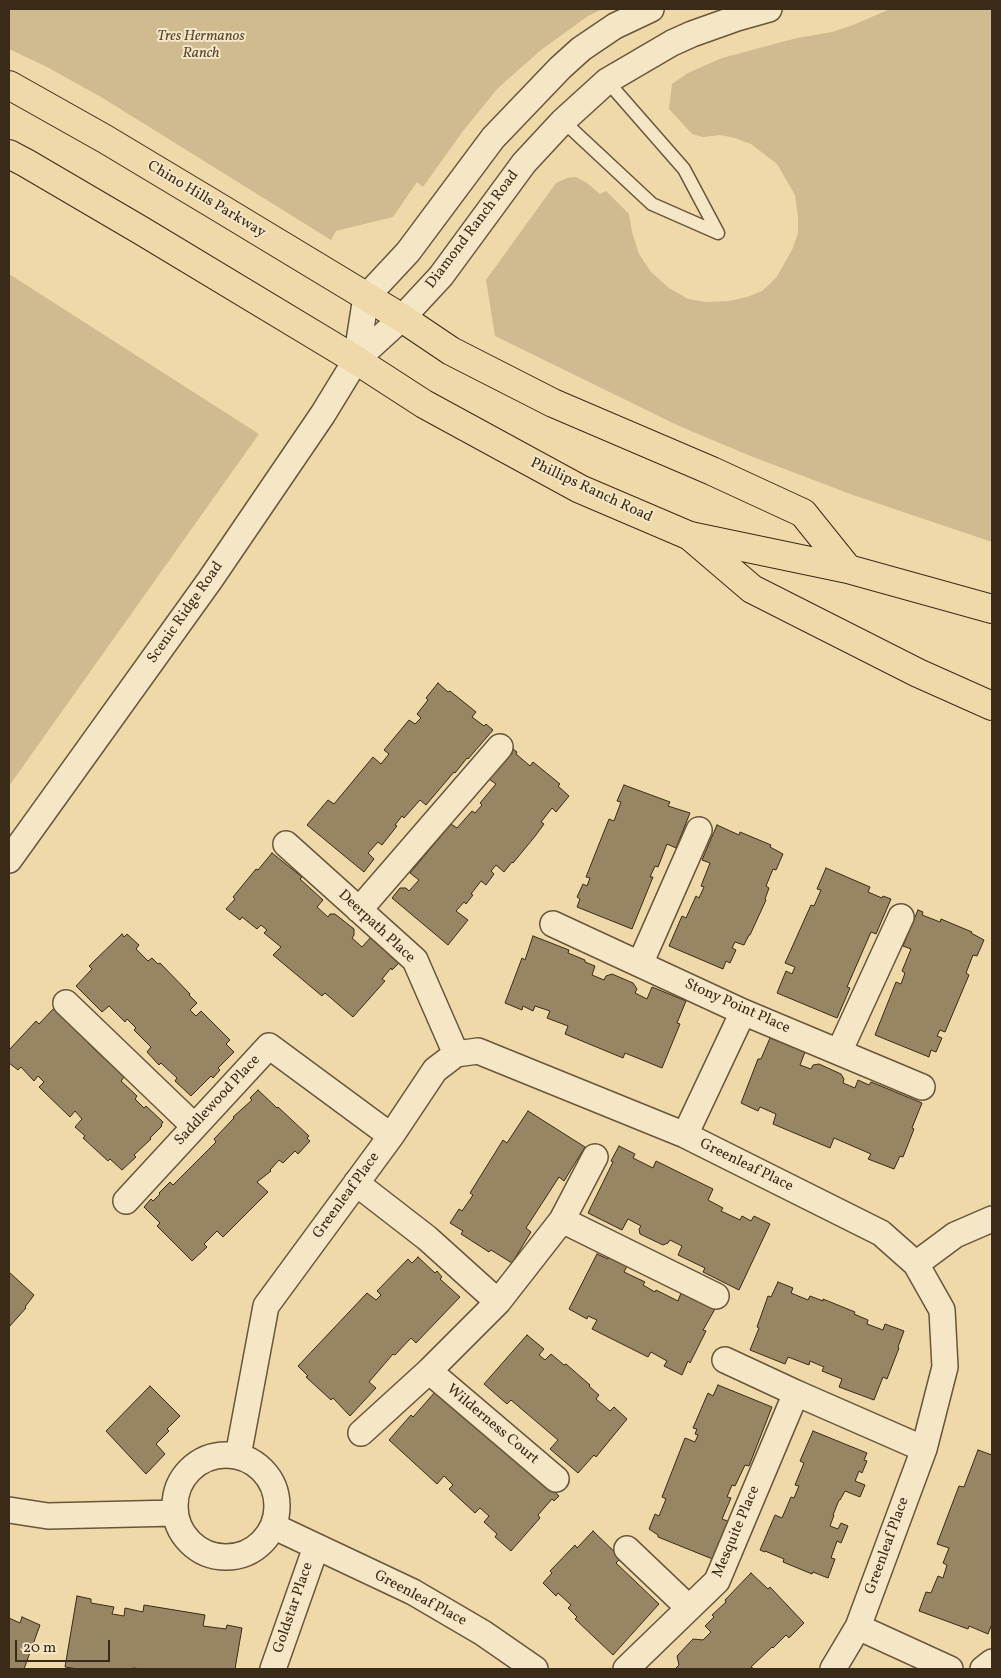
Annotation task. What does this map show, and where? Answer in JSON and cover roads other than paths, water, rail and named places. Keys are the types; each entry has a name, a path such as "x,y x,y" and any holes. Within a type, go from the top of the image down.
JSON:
{"main road":[{"name":"Chino Hills Parkway","path":"9,85 121,149 402,318"},
{"path":"9,154 134,226 356,360"},
{"path":"402,318 451,351 553,403 704,468 803,514 848,569"},
{"name":"Phillips Ranch Road","path":"356,360 424,404 580,489 690,536 848,569 992,608"},
{"path":"690,536 752,589 918,673 992,706"}],"street":[{"path":"356,360 366,297 408,252 493,138 560,68 581,49 615,26 652,9"},
{"name":"Diamond Ranch Road","path":"356,360 402,318 441,276 524,163 563,121 607,81 672,43 692,34 769,9"},
{"name":"Scenic Ridge Road","path":"9,860 210,580 323,414 356,360"},
{"path":"359,910 500,747"},
{"path":"640,964 700,830"},
{"name":"Deerpath Place","path":"286,844 414,960 456,1054"},
{"path":"839,1052 901,917"},
{"name":"Stony Point Place","path":"553,924 743,1012 922,1087"},
{"path":"66,1003 194,1126"},
{"path":"685,1135 743,1012"},
{"name":"Saddlewood Place","path":"126,1201 269,1046 391,1136"},
{"name":"Greenleaf Place","path":"238,1456 266,1306 391,1136 435,1070 456,1054 478,1051 685,1135 881,1232 916,1264 942,1310 945,1367 924,1449 858,1627 833,1669"},
{"path":"361,1432 429,1371 498,1302 562,1220 595,1157"},
{"path":"356,1183 427,1238 498,1302"},
{"path":"916,1264 955,1236 992,1219"},
{"path":"562,1220 716,1296"},
{"path":"725,1360 924,1449"},
{"name":"Wilderness Court","path":"429,1371 556,1479"},
{"name":"Mesquite Place","path":"626,1669 717,1581 796,1393"},
{"path":"218,1455 238,1456 257,1466 271,1482 277,1504 273,1526 263,1542 247,1553 228,1557 209,1555 192,1545 180,1530 175,1512 176,1493 185,1475 199,1462 218,1455"},
{"path":"9,1510 48,1516 175,1512"},
{"name":"Greenleaf Place","path":"273,1526 412,1592 483,1633 535,1669"},
{"name":"Goldstar Place","path":"273,1669 316,1547"},
{"path":"627,1549 688,1608"},
{"path":"858,1627 950,1669"},
{"path":"983,1669 992,1662"}],"lane":[{"path":"563,121 652,204 718,233 684,169 607,81"}],"park label":[{"name":"Tres Hermanos Ranch","path":"201,46"}]}
